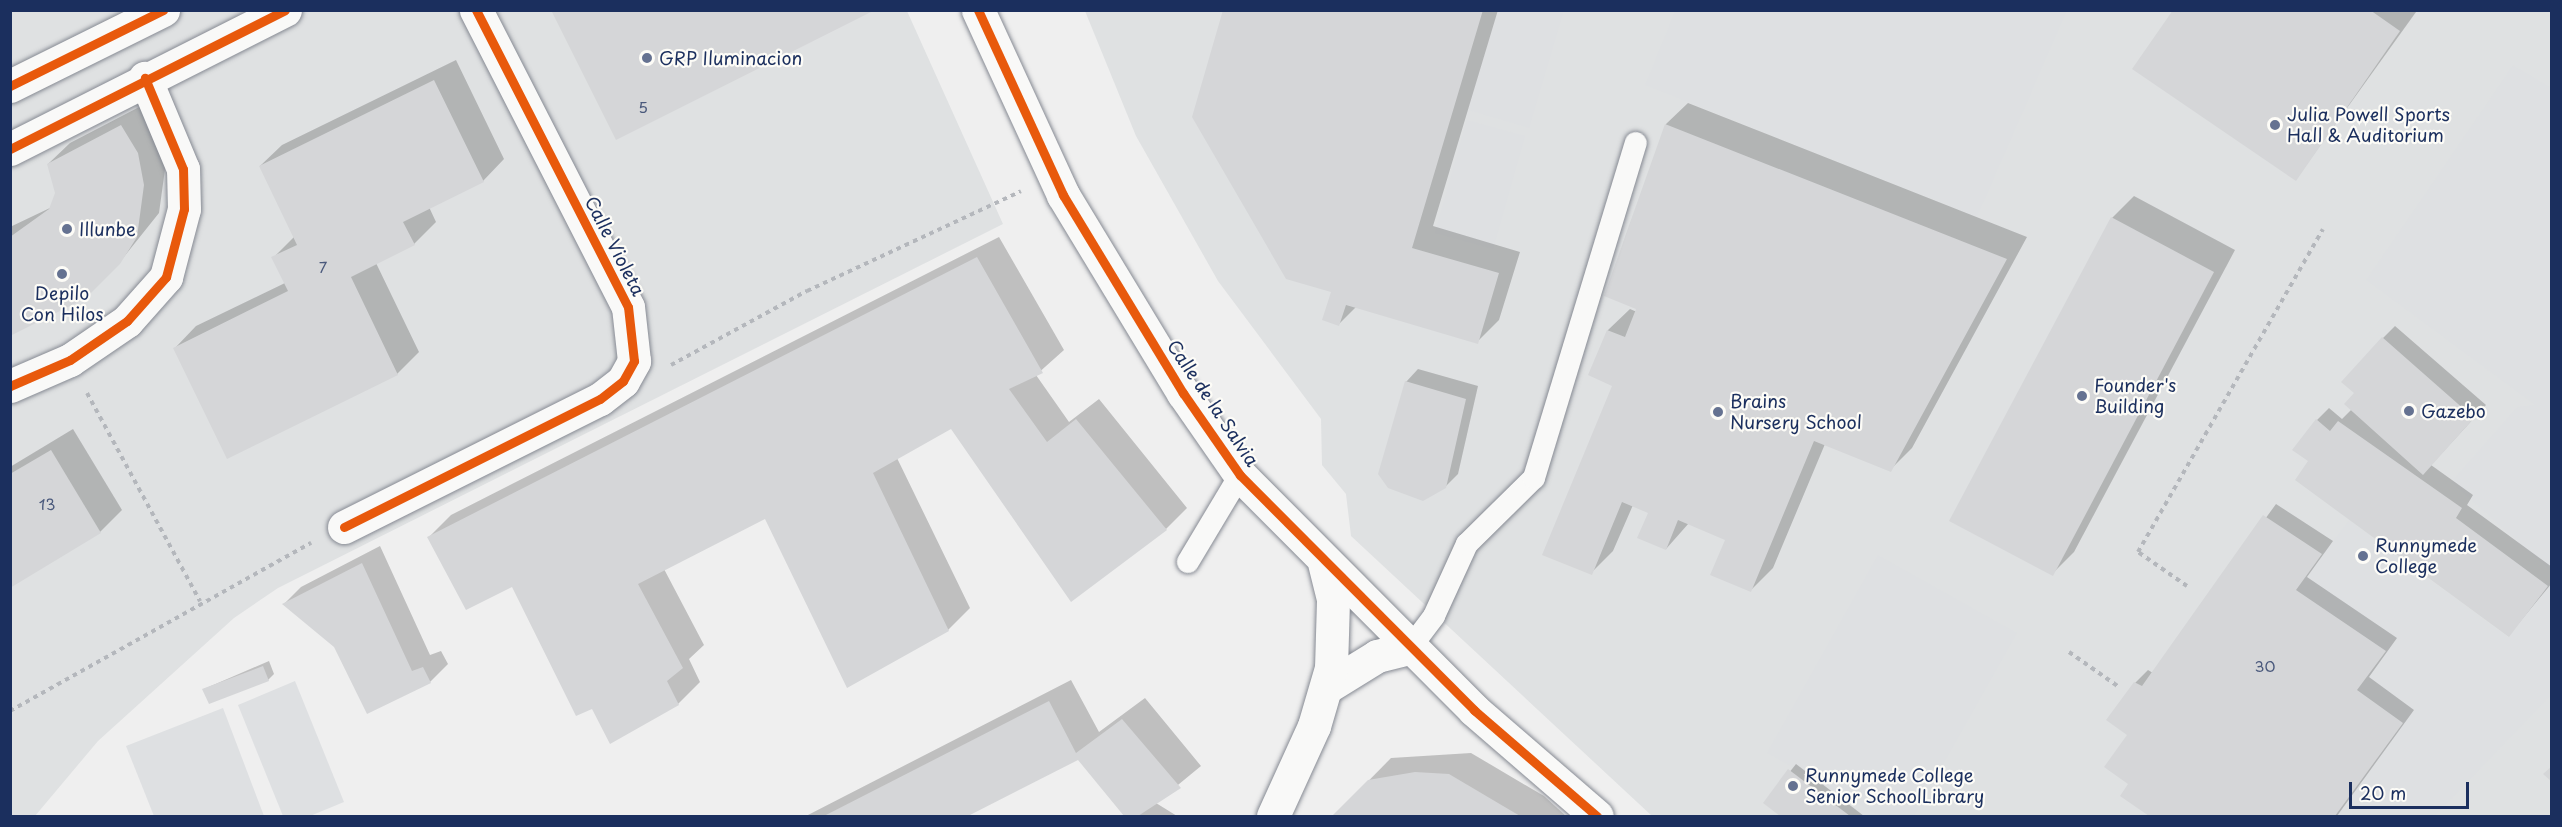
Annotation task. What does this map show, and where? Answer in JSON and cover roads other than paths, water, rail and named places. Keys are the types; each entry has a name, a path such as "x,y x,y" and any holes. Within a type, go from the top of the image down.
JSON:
{"street":[{"path":"10,86 163,10"},
{"path":"10,149 145,78 285,10"},
{"name":"Calle Violeta","path":"344,526 600,399 623,381 634,361 628,307 476,10"},
{"name":"Calle de la Salvia","path":"978,10 1063,195 1183,393 1240,475 1324,564 1410,648 1597,816"},
{"path":"10,386 70,360 128,321 166,277 184,209 183,169 145,78"},
{"path":"1273,816 1327,687 1333,599 1324,564"},
{"path":"1327,687 1377,656 1410,648"}],"lane":[{"path":"1410,648 1434,616 1467,544 1534,478 1636,143"},
{"path":"1188,562 1240,475"}],"place":[{"name":"GRP Iluminacion","path":"647,58"},
{"name":"Julia Powell Sports Hall & Auditorium","path":"2275,125"},
{"name":"Illunbe","path":"67,229"},
{"name":"Depilo Con Hilos","path":"62,274"},
{"name":"Founder's Building","path":"2082,396"},
{"name":"Gazebo","path":"2409,411"},
{"name":"Brains Nursery School","path":"1718,412"},
{"name":"Runnymede College","path":"2363,556"},
{"name":"Runnymede College Senior SchoolLibrary","path":"1793,786"}]}
